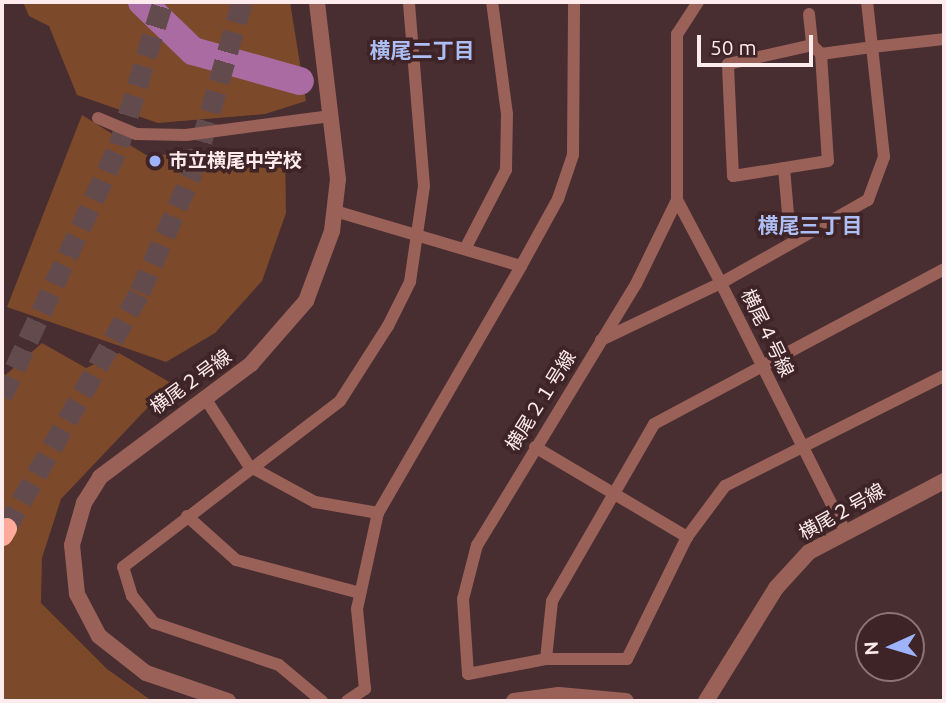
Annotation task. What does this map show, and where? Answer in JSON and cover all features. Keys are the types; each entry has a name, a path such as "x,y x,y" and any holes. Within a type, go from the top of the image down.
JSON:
{"street":[{"name":"横尾２号線","path":"228,701 128,664 86,617 72,562 84,503 100,477 251,364 294,319 325,256 335,211 331,116 317,2"},
{"path":"322,701 279,665 154,623 132,596 123,567 249,466 308,429 367,366 410,282 419,236 424,145 409,2"},
{"path":"465,249 506,170 507,114 492,2"},
{"path":"347,701 365,689 360,593 378,513 558,199 573,155 574,2"},
{"name":"横尾２１号線","path":"687,537 627,659 546,659 468,674 463,639 467,567 535,447 601,340 677,200 677,34 698,2"},
{"name":"横尾４号線","path":"845,531 721,283 868,200 884,157 867,2"},
{"path":"809,14 816,50 828,161 733,176 728,64 816,50 944,39"},
{"path":"98,118 136,134 186,135 331,116"},
{"path":"784,168 788,214"},
{"path":"601,340 721,283 677,200"},
{"path":"335,211 520,267"},
{"path":"546,659 552,601 618,495 654,424 944,269"},
{"path":"535,447 687,537 725,486 944,376"},
{"path":"205,398 249,466 315,502 378,513"},
{"name":"横尾２号線","path":"706,701 789,570 845,531 944,481"},
{"path":"187,516 236,560 360,593"},
{"path":"514,701 559,695 626,701"}],"shaded area":[{"path":"23,2 290,2 306,101 265,114 158,123 77,95 49,26 29,16"},
{"name":"市立横尾中学校","path":"82,115 146,155 285,152 286,213 262,281 215,333 166,362 7,307"},
{"path":"42,343 86,368 119,353 171,383 61,499 42,558 41,603 107,669 152,701 2,701 2,378"}],"waterway":[{"path":"142,2 193,51 300,81"}],"tunnel":[{"path":"2,396 119,145 163,2"},
{"path":"6,528 140,292 193,171 242,2"}],"place":[{"name":"市立横尾中学校","path":"155,161"}],"district":[{"name":"横尾二丁目","path":"422,50"},
{"name":"横尾三丁目","path":"810,225"}]}
